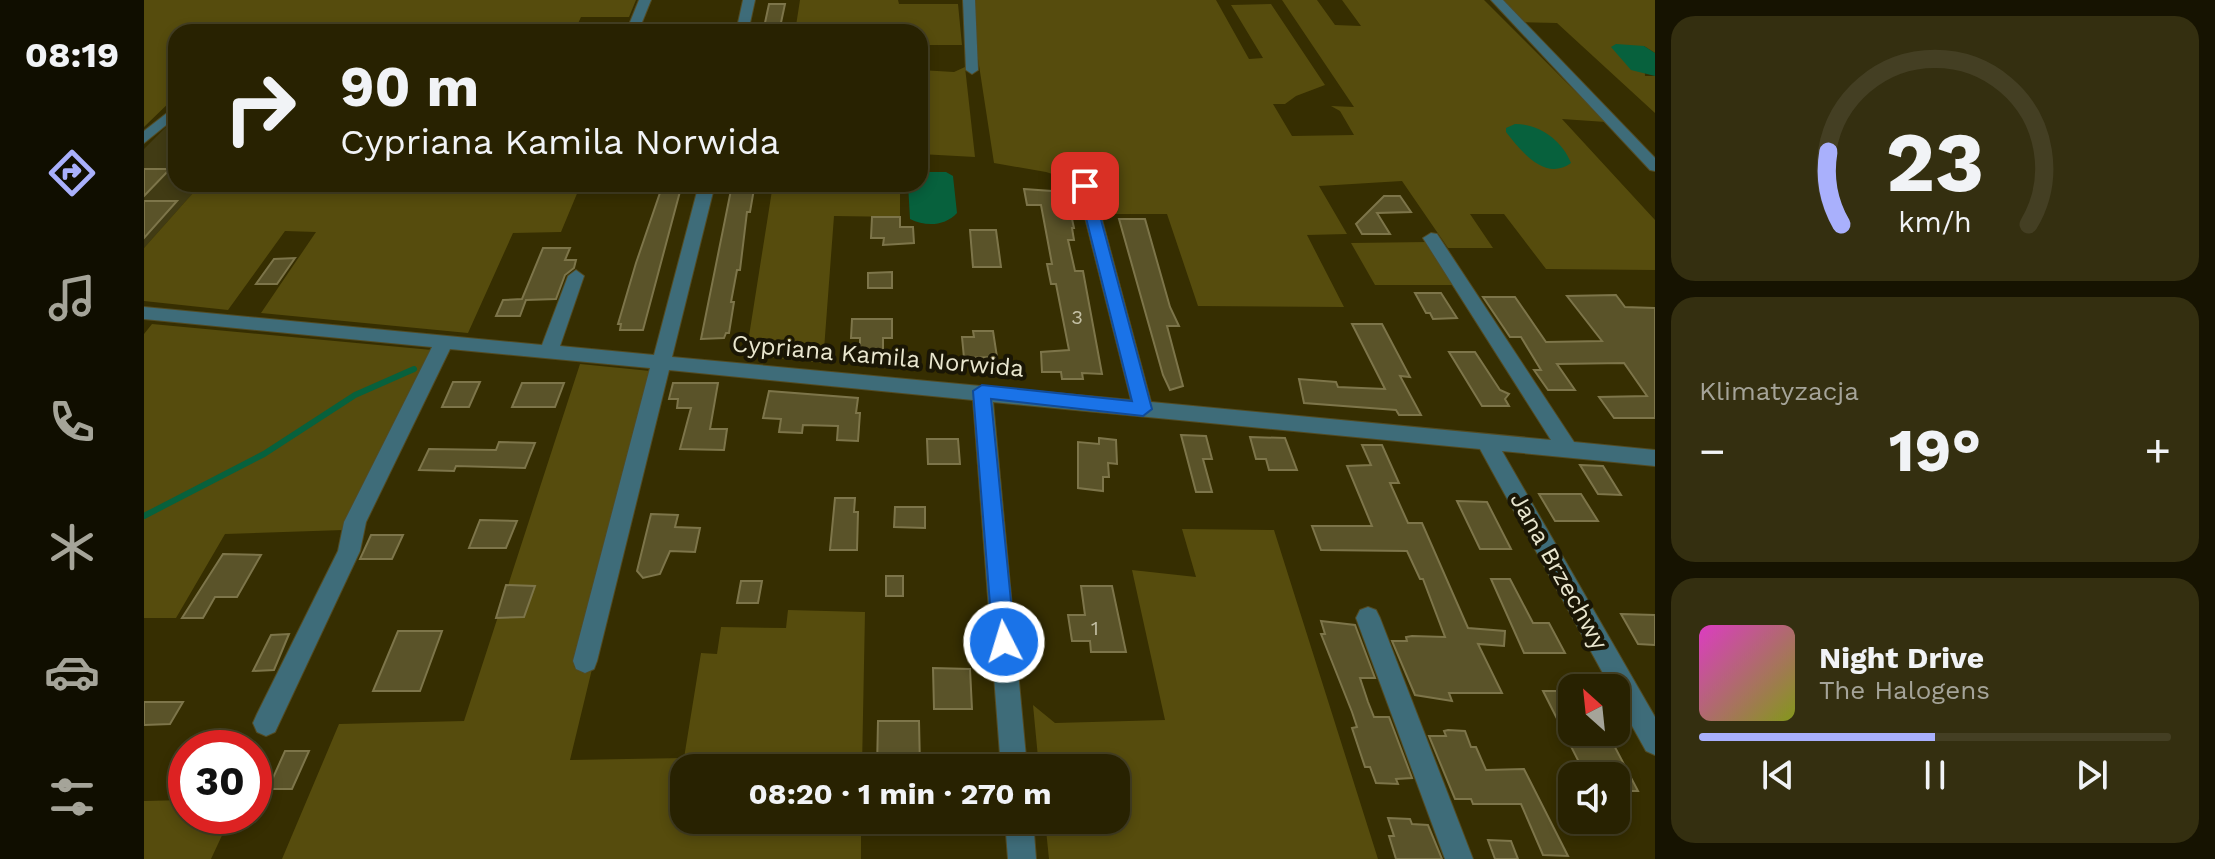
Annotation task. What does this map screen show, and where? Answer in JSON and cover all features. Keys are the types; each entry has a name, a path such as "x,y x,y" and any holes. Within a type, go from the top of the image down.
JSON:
{"street":[{"path":"635,24 645,0"},
{"path":"744,24 749,0"},
{"path":"969,0 972,70"},
{"path":"1497,0 1655,167"},
{"path":"144,139 168,117"},
{"path":"1085,186 1143,409"},
{"path":"585,661 705,192"},
{"path":"1431,238 1568,450"},
{"path":"549,352 576,276"},
{"name":"Cypriana Kamila Norwida","path":"144,313 982,391 1655,458"},
{"path":"266,723 349,551 355,522 445,340"},
{"path":"982,391 1013,754"},
{"name":"Jana Brzechwy","path":"1486,442 1655,742"},
{"path":"1368,618 1459,859"},
{"path":"1020,834 1022,859"}],"shaded area":[{"path":"144,0 636,0 629,17 581,17 578,24 168,24 168,104 144,127"},
{"path":"800,0 898,0 899,4 958,4 962,45 928,45 928,24 796,24"},
{"path":"969,0 1216,0 1249,59 1263,58 1231,5 1271,4 1325,85 1296,96 1285,104 1273,104 1292,136 1354,135 1340,111 1331,106 1354,107 1282,0 1317,0 1335,25 1361,26 1342,0 1484,0 1606,122 1562,119 1655,220 1655,270 1546,269 1504,214 1470,214 1493,248 1448,248 1402,181 1319,186 1347,234 1307,235 1344,307 1198,306 1167,214 1106,214 1097,183 1077,182 1046,172 994,163"},
{"path":"1493,0 1655,0 1655,53 1644,46 1645,76 1655,76 1655,113 1557,23 1516,22"},
{"path":"1616,44 1644,46 1655,53 1655,76 1631,70 1611,47"},
{"path":"965,67 975,157 928,154 928,70 954,72"},
{"path":"1515,124 1533,127 1549,135 1562,147 1571,163 1552,169 1534,162 1506,132 1506,128"},
{"path":"168,125 168,192 194,192 144,248 144,149"},
{"path":"928,172 946,172 953,176 957,213 947,221 935,224 910,219 908,192 928,192"},
{"path":"194,192 578,192 561,232 513,233 468,333 261,313 316,232 285,231 228,310 144,301 144,248"},
{"path":"772,192 900,192 900,217 834,216 823,363 746,355"},
{"path":"1427,242 1455,285 1375,285 1351,243"},
{"path":"152,324 432,350 344,530 225,534 176,618 144,618 144,334"},
{"path":"580,364 650,371 574,667 592,669 570,760 670,758 670,834 861,834 861,859 282,859 339,724 464,721"},
{"path":"1182,529 1274,530 1378,859 1049,859 1046,834 1130,834 1130,754 1038,754 1033,705 1055,723 1165,720 1132,570 1196,577"},
{"path":"788,610 865,612 862,754 685,754 701,653 717,654 721,627 786,628"},
{"path":"168,800 168,834 223,834 211,859 144,859 144,801"}],"building":[{"path":"769,4 785,4 781,24 765,24"},
{"path":"144,169 168,169 168,171 144,196"},
{"path":"1024,189 1066,192 1074,228 1074,240 1068,240 1075,271 1083,271 1102,374 1082,373 1083,379 1062,379 1061,372 1042,372 1041,352 1069,350 1056,284 1051,284 1047,264 1052,264 1041,205 1027,205"},
{"path":"660,192 680,192 643,330 620,330 621,324 618,324"},
{"path":"731,192 753,192 750,212 747,212 740,270 737,270 731,302 734,302 729,333 724,338 701,339"},
{"path":"1384,196 1400,196 1411,212 1377,213 1390,234 1362,234 1356,224"},
{"path":"144,201 177,201 144,238"},
{"path":"872,217 900,217 900,227 913,227 914,243 883,245 884,238 871,238"},
{"path":"1119,219 1145,219 1170,307 1179,326 1167,326 1183,386 1170,390 1163,375"},
{"path":"970,230 996,230 1001,267 973,267"},
{"path":"543,248 570,248 565,260 576,260 574,268 565,275 556,299 526,300 520,316 496,316 503,300 522,299"},
{"path":"295,258 277,284 256,284 274,259"},
{"path":"892,272 892,288 868,288 868,273"},
{"path":"1415,293 1441,293 1457,318 1433,319"},
{"path":"1616,295 1625,307 1655,308 1655,418 1614,418 1599,397 1647,396 1624,363 1557,364 1575,390 1548,390 1534,370 1541,370 1521,337 1510,337 1483,297 1515,297 1546,342 1602,341 1567,296"},
{"path":"852,319 892,319 892,338 883,338 883,350 860,350 860,338 851,338"},
{"path":"1352,324 1382,324 1410,377 1400,376 1421,415 1399,415 1396,410 1304,403 1299,379 1336,382 1338,387 1385,389"},
{"path":"973,331 993,331 997,357 964,358 962,337 974,337"},
{"path":"1449,352 1475,352 1500,390 1509,394 1505,399 1509,406 1482,406"},
{"path":"453,382 480,382 469,407 442,407"},
{"path":"522,383 564,383 555,407 512,407"},
{"path":"673,383 718,383 710,429 727,429 724,450 680,449 691,408 677,408 678,399 669,399"},
{"path":"769,391 858,398 858,441 837,440 838,426 803,425 802,433 779,432 781,419 763,418"},
{"path":"1181,435 1206,436 1212,459 1203,459 1212,492 1196,492"},
{"path":"1250,437 1285,438 1297,470 1269,470 1266,459 1256,459"},
{"path":"1099,438 1116,440 1117,464 1108,463 1109,477 1103,477 1103,491 1078,488 1078,442 1099,444"},
{"path":"927,439 958,439 960,464 928,464"},
{"path":"499,442 535,443 525,468 456,466 454,471 419,470 429,449 496,450"},
{"path":"1362,445 1382,445 1399,483 1390,483 1408,523 1422,523 1468,628 1505,631 1504,646 1478,644 1502,693 1449,693 1452,701 1415,695 1392,641 1407,641 1406,637 1412,636 1445,637 1423,579 1420,579 1407,551 1321,550 1312,526 1372,526 1347,466 1371,465"},
{"path":"1580,465 1603,466 1621,495 1598,494"},
{"path":"1539,494 1581,494 1598,521 1555,521"},
{"path":"835,498 855,498 854,512 858,512 857,550 830,550"},
{"path":"1457,501 1487,502 1511,549 1480,549"},
{"path":"895,507 925,507 925,528 894,527"},
{"path":"651,514 678,515 675,527 700,528 695,552 670,551 660,574 643,578 637,571"},
{"path":"480,520 517,521 506,548 469,548"},
{"path":"371,535 403,535 392,559 360,559"},
{"path":"223,554 261,555 237,597 215,597 203,618 182,618"},
{"path":"886,576 903,576 903,596 886,596"},
{"path":"1491,579 1510,579 1533,623 1549,623 1565,653 1524,653"},
{"path":"741,581 762,581 758,603 737,603"},
{"path":"506,585 535,586 524,617 496,618"},
{"path":"1081,586 1112,586 1126,652 1091,652 1090,641 1072,641 1068,615 1085,615"},
{"path":"1621,614 1655,615 1655,645 1638,644"},
{"path":"1321,621 1355,625 1375,678 1360,678 1368,702 1374,717 1389,717 1412,778 1396,779 1398,784 1376,783 1370,767 1365,767 1352,728 1357,727 1321,634 1325,634"},
{"path":"398,631 442,631 420,691 373,691"},
{"path":"289,634 274,670 253,671 271,635"},
{"path":"933,668 970,669 972,709 934,709"},
{"path":"1543,691 1558,691 1558,721"},
{"path":"144,702 183,702 170,724 144,725"},
{"path":"878,721 919,721 920,754 877,754"},
{"path":"1444,731 1465,731 1486,770 1524,769 1568,856 1543,855 1521,804 1473,804 1471,799 1455,799 1429,736 1446,736"},
{"path":"1571,746 1614,746 1623,762 1579,762"},
{"path":"285,751 309,751 292,789 272,789 272,780"},
{"path":"1630,776 1638,791 1630,791"},
{"path":"1388,818 1410,819 1412,824 1428,825 1442,859 1396,859 1389,836 1394,836"},
{"path":"1488,840 1511,841 1518,859 1495,859"}],"waterway":[{"path":"144,516 264,454 355,395 414,369"}],"route":[{"path":"1004,642 982,391 1143,409 1085,186"}]}
